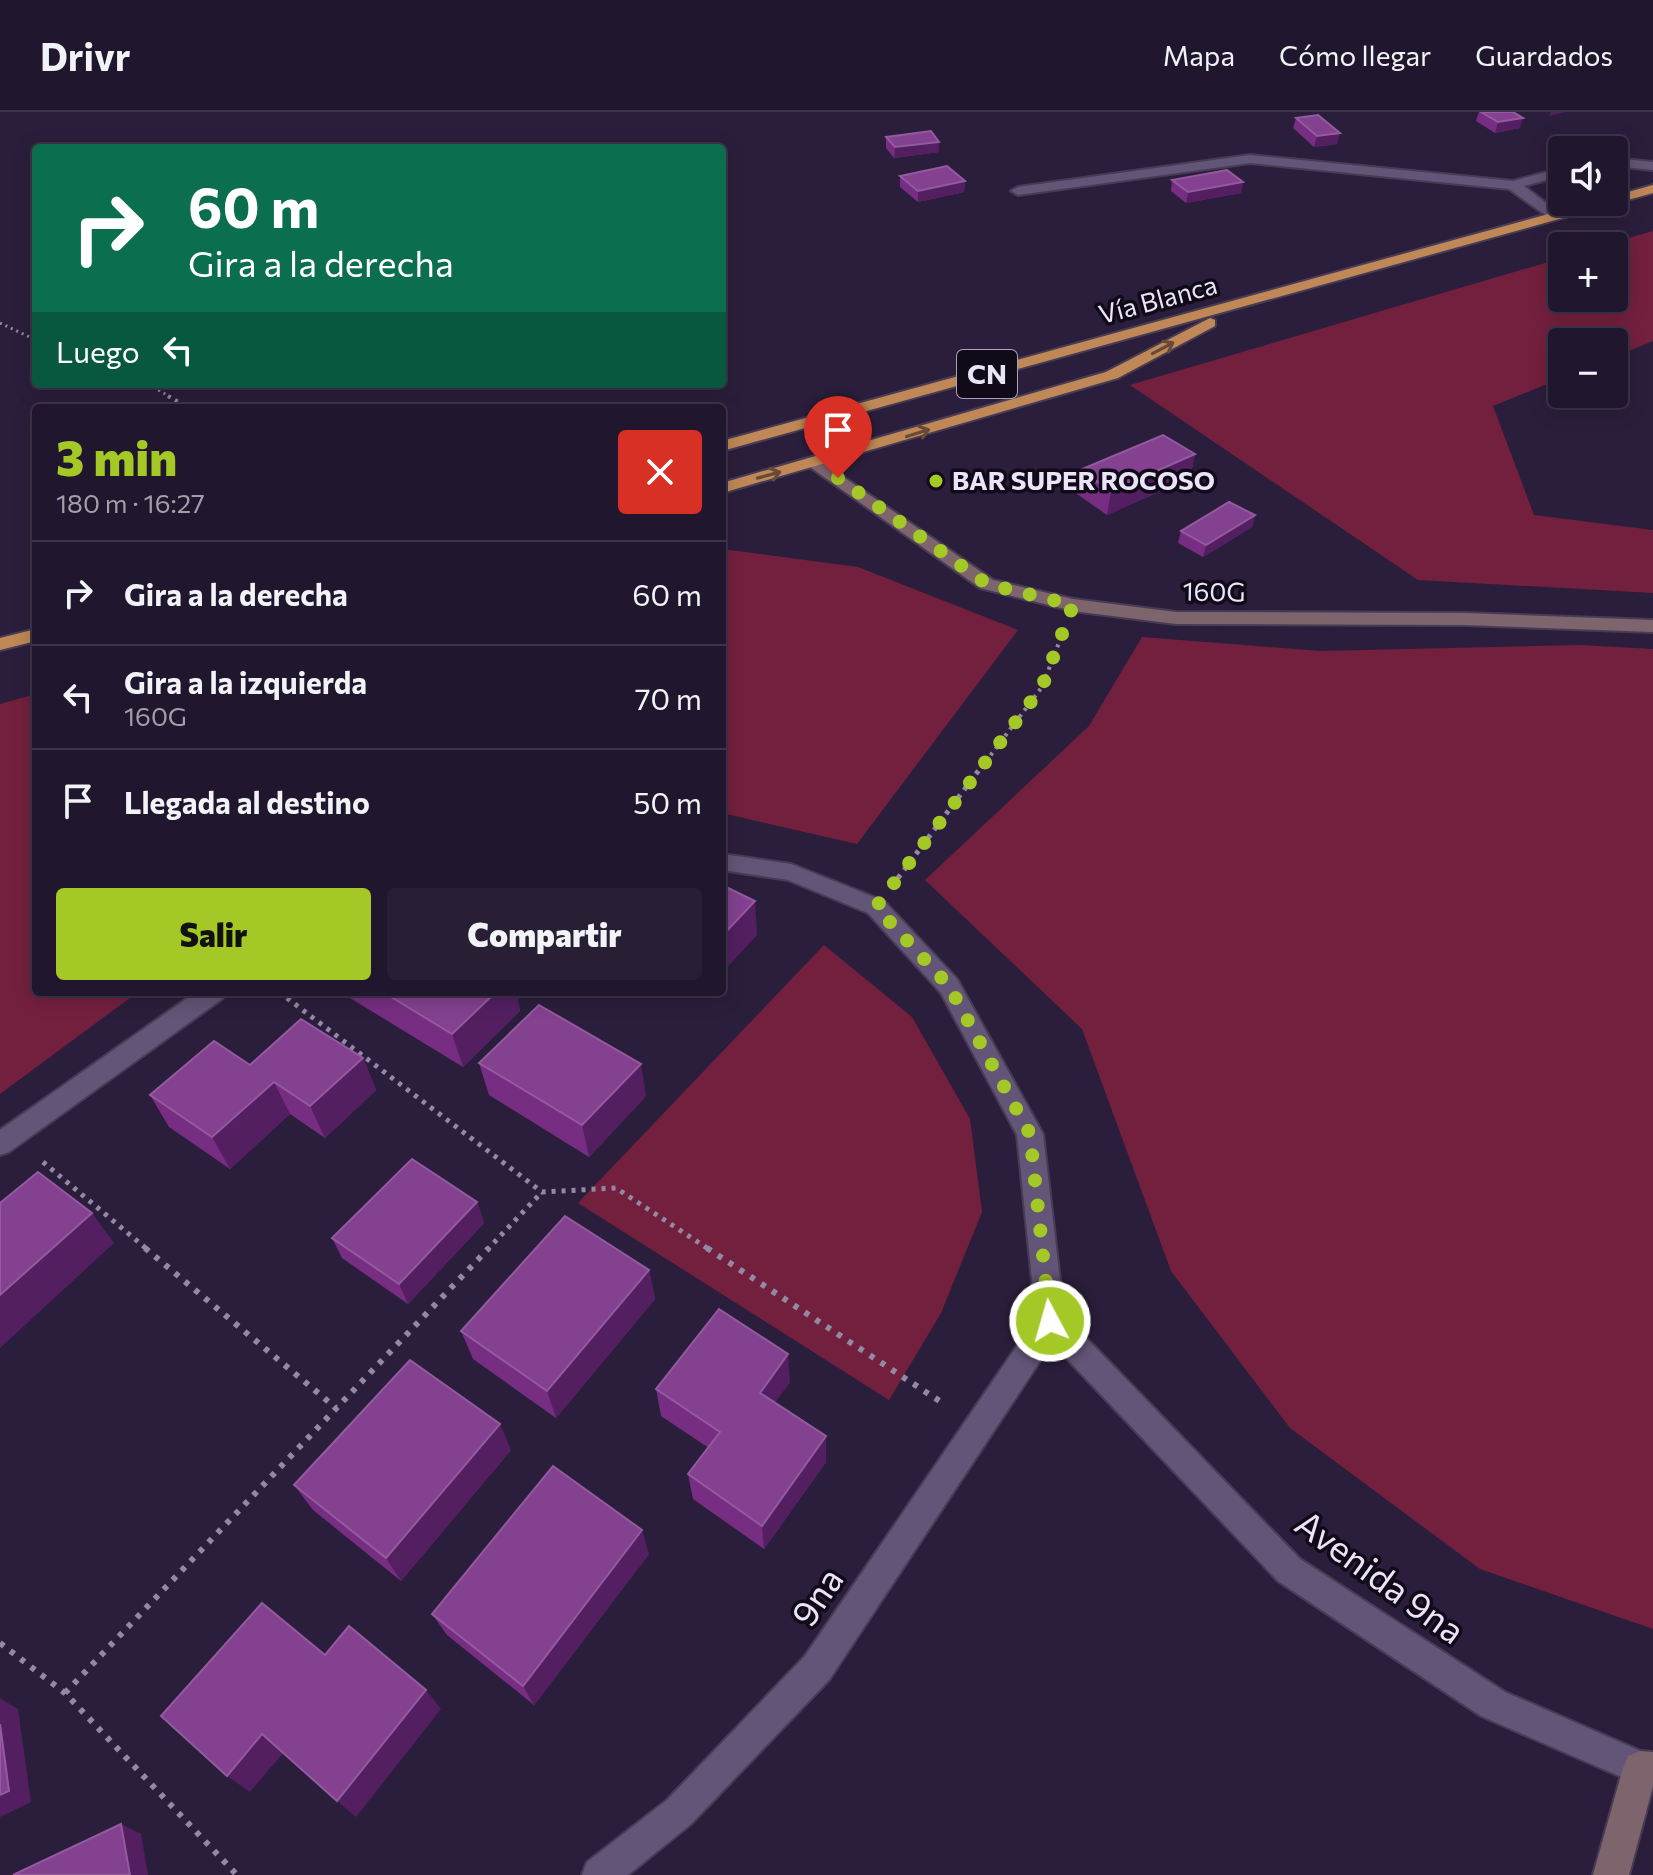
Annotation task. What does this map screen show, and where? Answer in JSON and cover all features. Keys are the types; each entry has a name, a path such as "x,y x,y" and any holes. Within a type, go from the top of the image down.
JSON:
{"highway":[{"path":"1628,196 1653,189"},
{"name":"Vía Blanca","path":"726,445 1556,216"},
{"path":"726,487 1112,375 1251,302"},
{"path":"0,644 32,636"}],"street":[{"path":"1018,191 1250,159 1513,185 1548,176"},
{"path":"1628,163 1653,166"},
{"path":"1513,185 1548,210"},
{"name":"160G","path":"816,463 987,584 1073,605 1176,618 1465,619 1653,626"},
{"path":"726,863 791,872 876,907 949,986 1030,1134 1050,1321"},
{"path":"6,1140 208,996"},
{"name":"9na","path":"600,1875 679,1812 817,1668 1050,1321"},
{"name":"Avenida 9na","path":"1050,1321 1289,1570 1493,1704 1646,1769"},
{"path":"1611,1875 1646,1769"}],"path":[{"path":"0,323 32,339"},
{"path":"155,388 182,404"},
{"path":"876,907 1042,687 1073,605"},
{"path":"284,996 542,1192 616,1188 979,1427"},
{"path":"6,1140 336,1408"},
{"path":"65,1693 542,1192"},
{"path":"0,1643 65,1693 237,1875"}],"shaded area":[{"path":"1653,231 1653,341 1628,351 1628,328 1548,328 1548,384 1493,406 1534,515 1653,530 1653,593 1418,580 1130,385 1548,262 1548,312 1628,312 1628,238"},
{"path":"726,550 858,567 1018,630 857,844 726,814"},
{"path":"1142,637 1320,651 1581,645 1653,649 1653,1629 1480,1569 1290,1428 1171,1271 1082,1029 925,880 1089,726"},
{"path":"32,695 32,996 133,996 0,1094 0,704"},
{"path":"824,945 912,1017 970,1119 982,1212 941,1313 889,1400 578,1203"}],"building":[{"path":"1481,112 1513,112 1523,118 1498,122"},
{"path":"1318,115 1340,133 1317,136 1296,118"},
{"path":"931,131 939,142 895,147 886,137"},
{"path":"947,166 965,181 918,191 900,176"},
{"path":"1227,170 1243,182 1188,192 1172,180"},
{"path":"1163,435 1195,454 1111,491 1080,470"},
{"path":"1229,502 1255,515 1206,545 1181,531"},
{"path":"726,887 755,901 726,932"},
{"path":"390,996 492,996 452,1034"},
{"path":"539,1005 641,1064 582,1125 479,1063"},
{"path":"301,1019 363,1058 310,1106 274,1082 212,1137 150,1095 214,1041 250,1065"},
{"path":"412,1159 477,1202 399,1284 332,1238"},
{"path":"38,1172 92,1213 0,1295 0,1203"},
{"path":"565,1216 649,1270 547,1391 461,1331"},
{"path":"719,1309 788,1354 760,1393 826,1436 762,1526 688,1474 720,1432 656,1389"},
{"path":"410,1360 500,1424 386,1558 294,1485"},
{"path":"553,1466 642,1530 523,1686 432,1614"},
{"path":"262,1603 325,1655 349,1626 426,1690 337,1801 262,1734 227,1776 161,1716"},
{"path":"0,1724 9,1791 0,1795"},
{"path":"121,1824 130,1875 13,1875"}],"place":[{"name":"BAR SUPER ROCOSO","path":"936,481"}],"route":[{"path":"838,478 987,584 1073,605 1042,687 876,907 949,986 1030,1134 1050,1321"}]}
